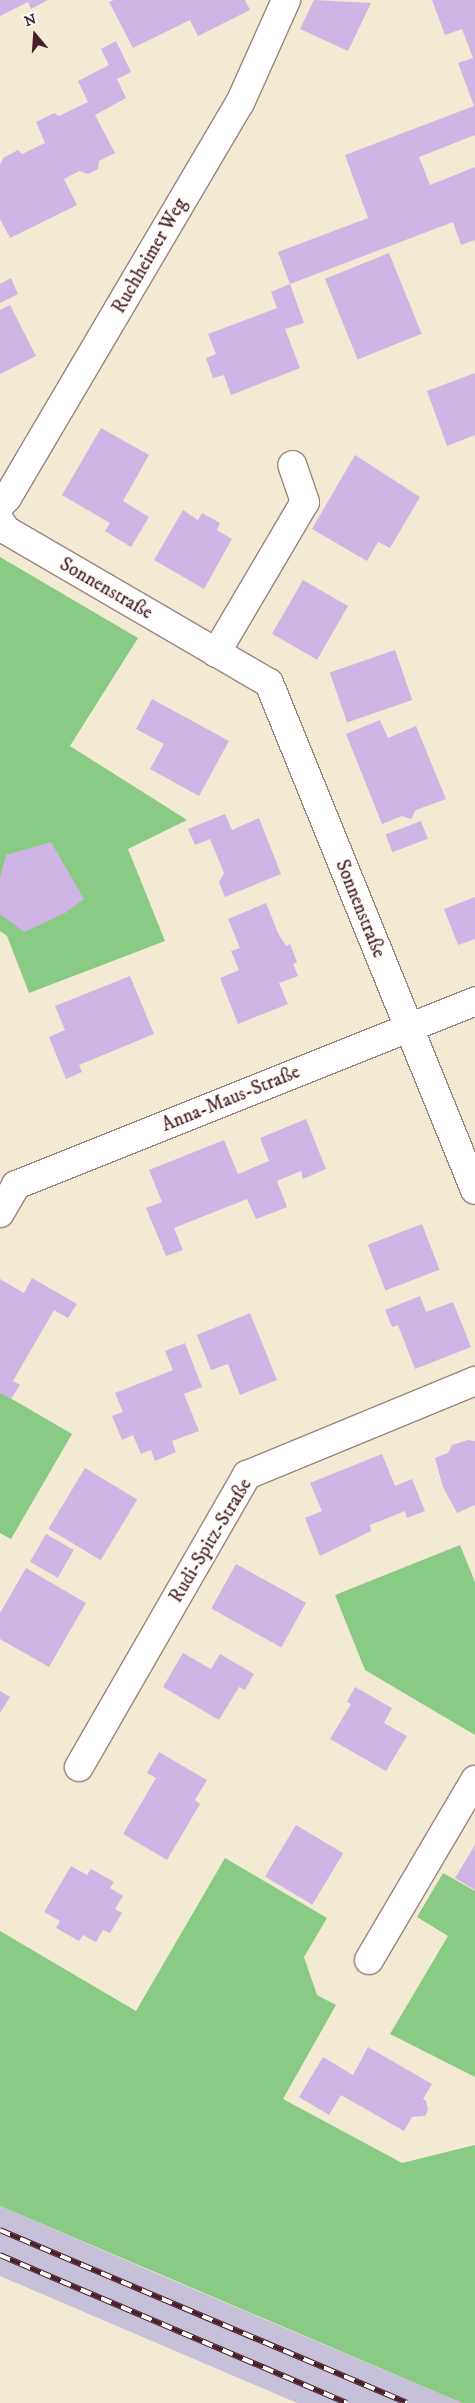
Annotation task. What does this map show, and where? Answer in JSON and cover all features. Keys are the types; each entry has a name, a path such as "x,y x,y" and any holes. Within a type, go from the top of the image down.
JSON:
{"street":[{"name":"Ruchheimer Weg","path":"0,505 8,498 240,103 286,0"},
{"path":"216,653 304,502 292,465"},
{"name":"Sonnenstraße","path":"0,521 6,530 269,683 475,1190"},
{"name":"Anna-Maus-Straße","path":"0,1213 16,1185 475,1001"},
{"name":"Rudi-Spitz-Straße","path":"79,1766 247,1475 475,1381"},
{"path":"369,1960 475,1780"}],"shaded area":[{"path":"0,2206 462,2403 297,2403 0,2276"}],"green space":[{"path":"0,557 138,638 70,746 187,820 128,849 165,941 29,993 7,936 0,931"},
{"path":"0,1392 72,1434 11,1539 0,1533"},
{"path":"460,1545 475,1582 475,1735 365,1670 335,1595"},
{"path":"225,1858 327,1918 304,1957 317,1995 336,2005 283,2099 402,2163 475,2145 475,2403 462,2403 0,2206 0,1931 136,2011"},
{"path":"443,1873 475,1891 475,2077 390,2034 448,1936 417,1917"}],"building":[{"path":"0,0 48,0 31,9 28,2 0,16"},
{"path":"114,0 245,0 250,10 198,36 190,20 133,48 109,2"},
{"path":"314,0 371,3 348,51 300,29"},
{"path":"432,0 475,0 475,135 419,157 430,185 475,167 475,240 461,245 453,222 290,284 278,252 368,218 345,155 474,106 458,63 473,58 462,29 445,35"},
{"path":"116,41 131,72 117,79 126,98 95,115 115,153 99,161 98,169 88,174 79,171 64,179 77,205 10,238 0,219 0,165 3,158 18,150 22,154 45,143 36,122 54,113 59,116 88,102 78,81 109,65 101,49"},
{"path":"389,253 422,334 358,360 325,279"},
{"path":"11,278 18,294 0,303 0,284"},
{"path":"290,284 304,323 285,329 300,368 231,395 224,375 213,378 206,358 216,354 208,334 277,308 271,292"},
{"path":"10,305 36,356 0,374 0,310"},
{"path":"475,373 475,435 447,446 427,391"},
{"path":"101,428 149,455 123,501 149,517 131,547 105,531 110,523 62,495"},
{"path":"355,455 420,497 390,548 378,542 367,561 312,529"},
{"path":"183,510 198,520 202,513 220,523 217,530 232,539 204,589 154,560"},
{"path":"303,580 348,606 317,660 272,634"},
{"path":"395,650 412,700 347,723 330,672"},
{"path":"152,699 229,741 199,796 150,769 164,744 136,729"},
{"path":"380,720 388,738 416,726 446,799 416,810 411,819 402,816 382,824 346,734"},
{"path":"225,814 232,830 259,818 281,874 225,897 219,882 224,873 210,839 195,845 188,829"},
{"path":"421,821 428,839 392,852 386,835"},
{"path":"51,842 84,899 65,913 24,932 0,914 0,878 6,855"},
{"path":"475,897 475,939 458,945 444,909"},
{"path":"266,903 278,933 286,946 290,944 297,962 293,964 298,976 279,983 288,1004 238,1024 220,978 239,970 231,951 240,948 228,919"},
{"path":"130,976 154,1034 79,1065 82,1072 66,1079 49,1037 65,1030 55,1006"},
{"path":"306,1119 326,1169 303,1179 301,1171 277,1181 287,1207 272,1213 256,1219 247,1199 174,1228 183,1250 166,1256 146,1208 162,1202 149,1170 224,1140 238,1174 269,1161 260,1138"},
{"path":"422,1224 440,1270 385,1291 368,1245"},
{"path":"32,1278 77,1304 68,1318 54,1310 13,1381 20,1385 11,1399 0,1393 0,1279 24,1293"},
{"path":"420,1296 426,1312 453,1302 471,1347 415,1369 398,1325 392,1327 385,1310"},
{"path":"250,1313 277,1380 240,1395 228,1364 211,1370 197,1335"},
{"path":"185,1343 202,1387 184,1394 199,1431 172,1441 176,1452 155,1461 151,1450 141,1454 133,1435 122,1440 112,1416 123,1412 115,1393 173,1370 165,1351"},
{"path":"468,1440 475,1441 475,1505 457,1513 443,1487 435,1458 448,1453 452,1445"},
{"path":"382,1454 395,1486 412,1479 425,1511 407,1518 405,1511 370,1525 371,1531 320,1556 305,1518 322,1511 310,1483"},
{"path":"85,1468 137,1499 101,1560 48,1529"},
{"path":"46,1534 74,1550 58,1578 30,1562"},
{"path":"236,1564 306,1603 281,1647 211,1609"},
{"path":"26,1568 86,1603 49,1667 0,1639 0,1613"},
{"path":"183,1653 211,1669 220,1654 254,1674 245,1690 239,1687 219,1720 163,1687"},
{"path":"355,1687 392,1708 384,1723 407,1736 386,1771 330,1739 351,1704 347,1702"},
{"path":"0,1691 10,1697 0,1713"},
{"path":"159,1752 207,1780 195,1800 200,1804 167,1860 123,1834 156,1778 147,1773"},
{"path":"296,1825 343,1853 312,1905 265,1876"},
{"path":"475,1845 475,1890 455,1878"},
{"path":"71,1866 87,1875 91,1869 114,1882 110,1888 123,1896 115,1909 122,1913 110,1933 103,1930 96,1942 83,1935 79,1941 56,1928 60,1921 44,1912"},
{"path":"368,2047 432,2084 423,2099 426,2101 428,2110 425,2116 412,2117 404,2131 341,2095 329,2115 299,2097 323,2057 353,2075"}],"railway":[{"path":"0,2230 407,2403"},
{"path":"0,2255 347,2403"}]}
